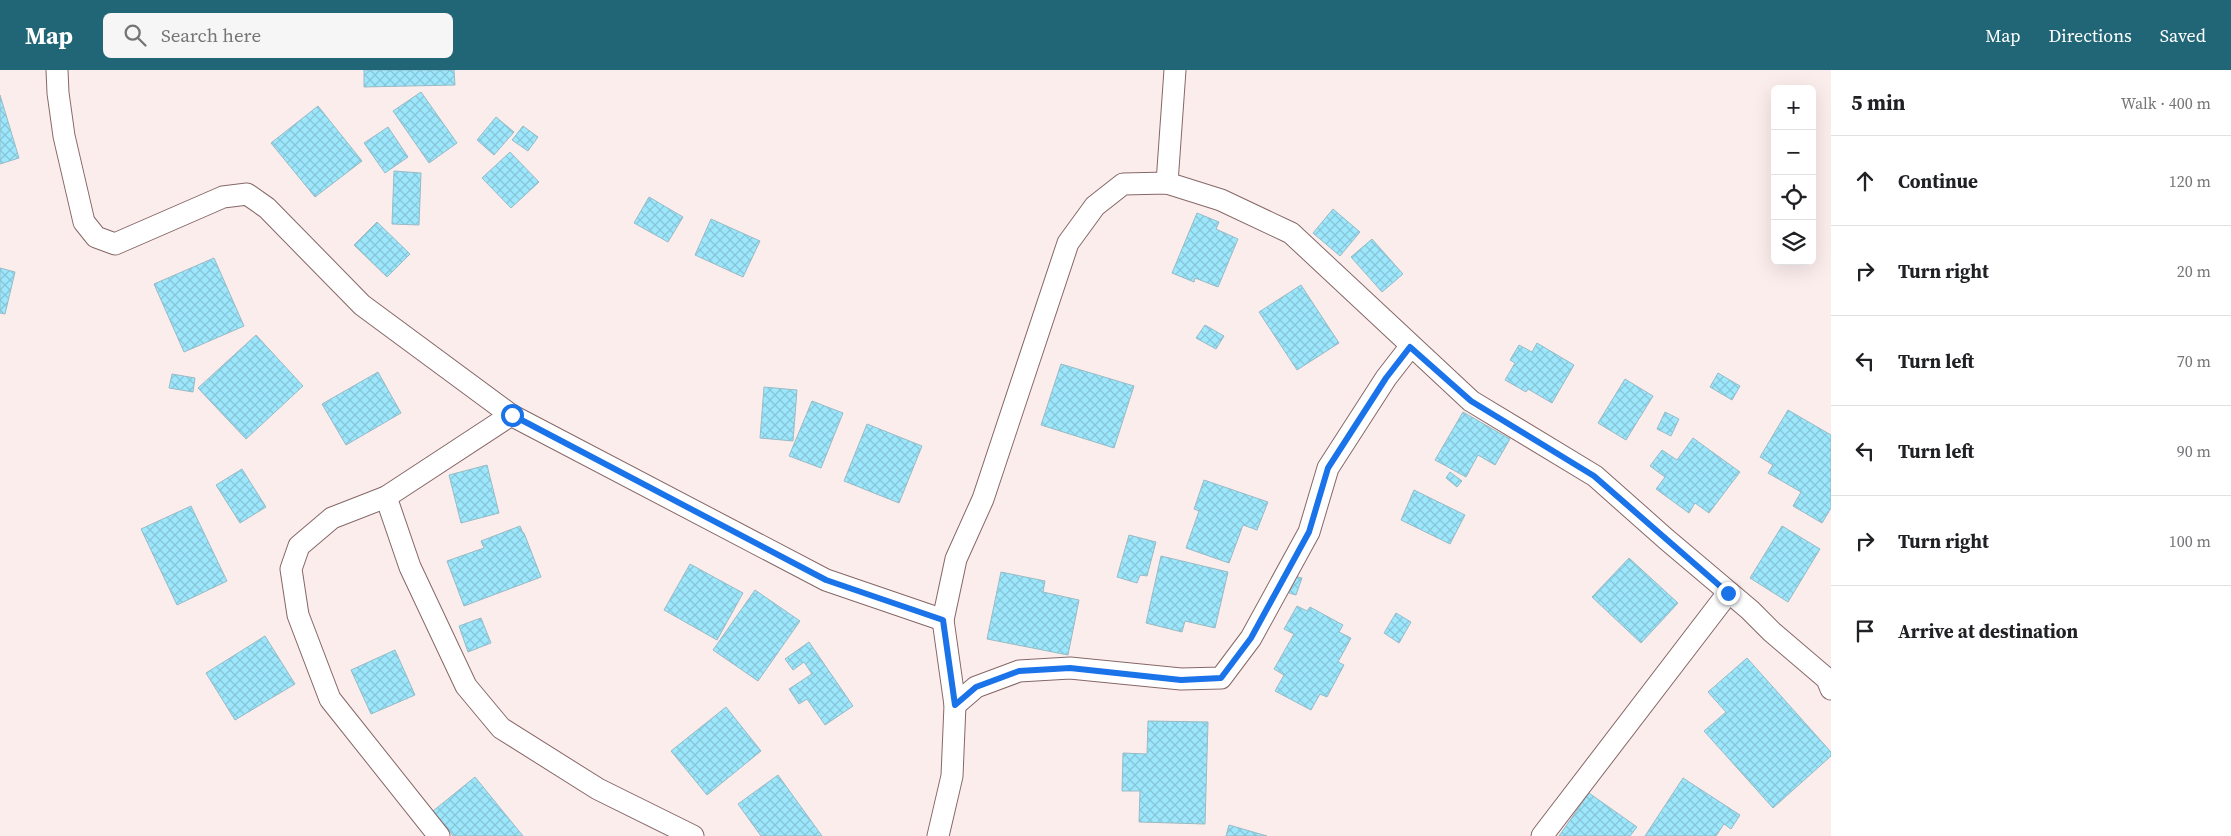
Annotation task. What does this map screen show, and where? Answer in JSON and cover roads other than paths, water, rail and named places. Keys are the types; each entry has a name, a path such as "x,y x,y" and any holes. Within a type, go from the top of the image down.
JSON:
{"street":[{"path":"57,70 64,136 84,222 96,237 116,244 223,198 247,194 267,208 362,305 512,415 826,580 943,620"},
{"path":"1167,183 1175,70"},
{"path":"938,836 952,776 955,705 943,620 956,559 983,499 1068,243 1095,206 1123,184 1167,183 1221,200 1291,233 1410,347 1471,401 1594,476 1750,610 1772,632 1830,682"},
{"path":"955,705 976,687 1019,671 1070,668 1181,680 1221,678 1251,638 1309,532 1328,468 1386,378 1410,347"},
{"path":"440,836 330,699 298,615 291,569 299,546 332,518 386,497 512,415"},
{"path":"386,497 410,567 466,686 501,728 598,789 693,836"},
{"path":"1542,836 1728,593"}]}
